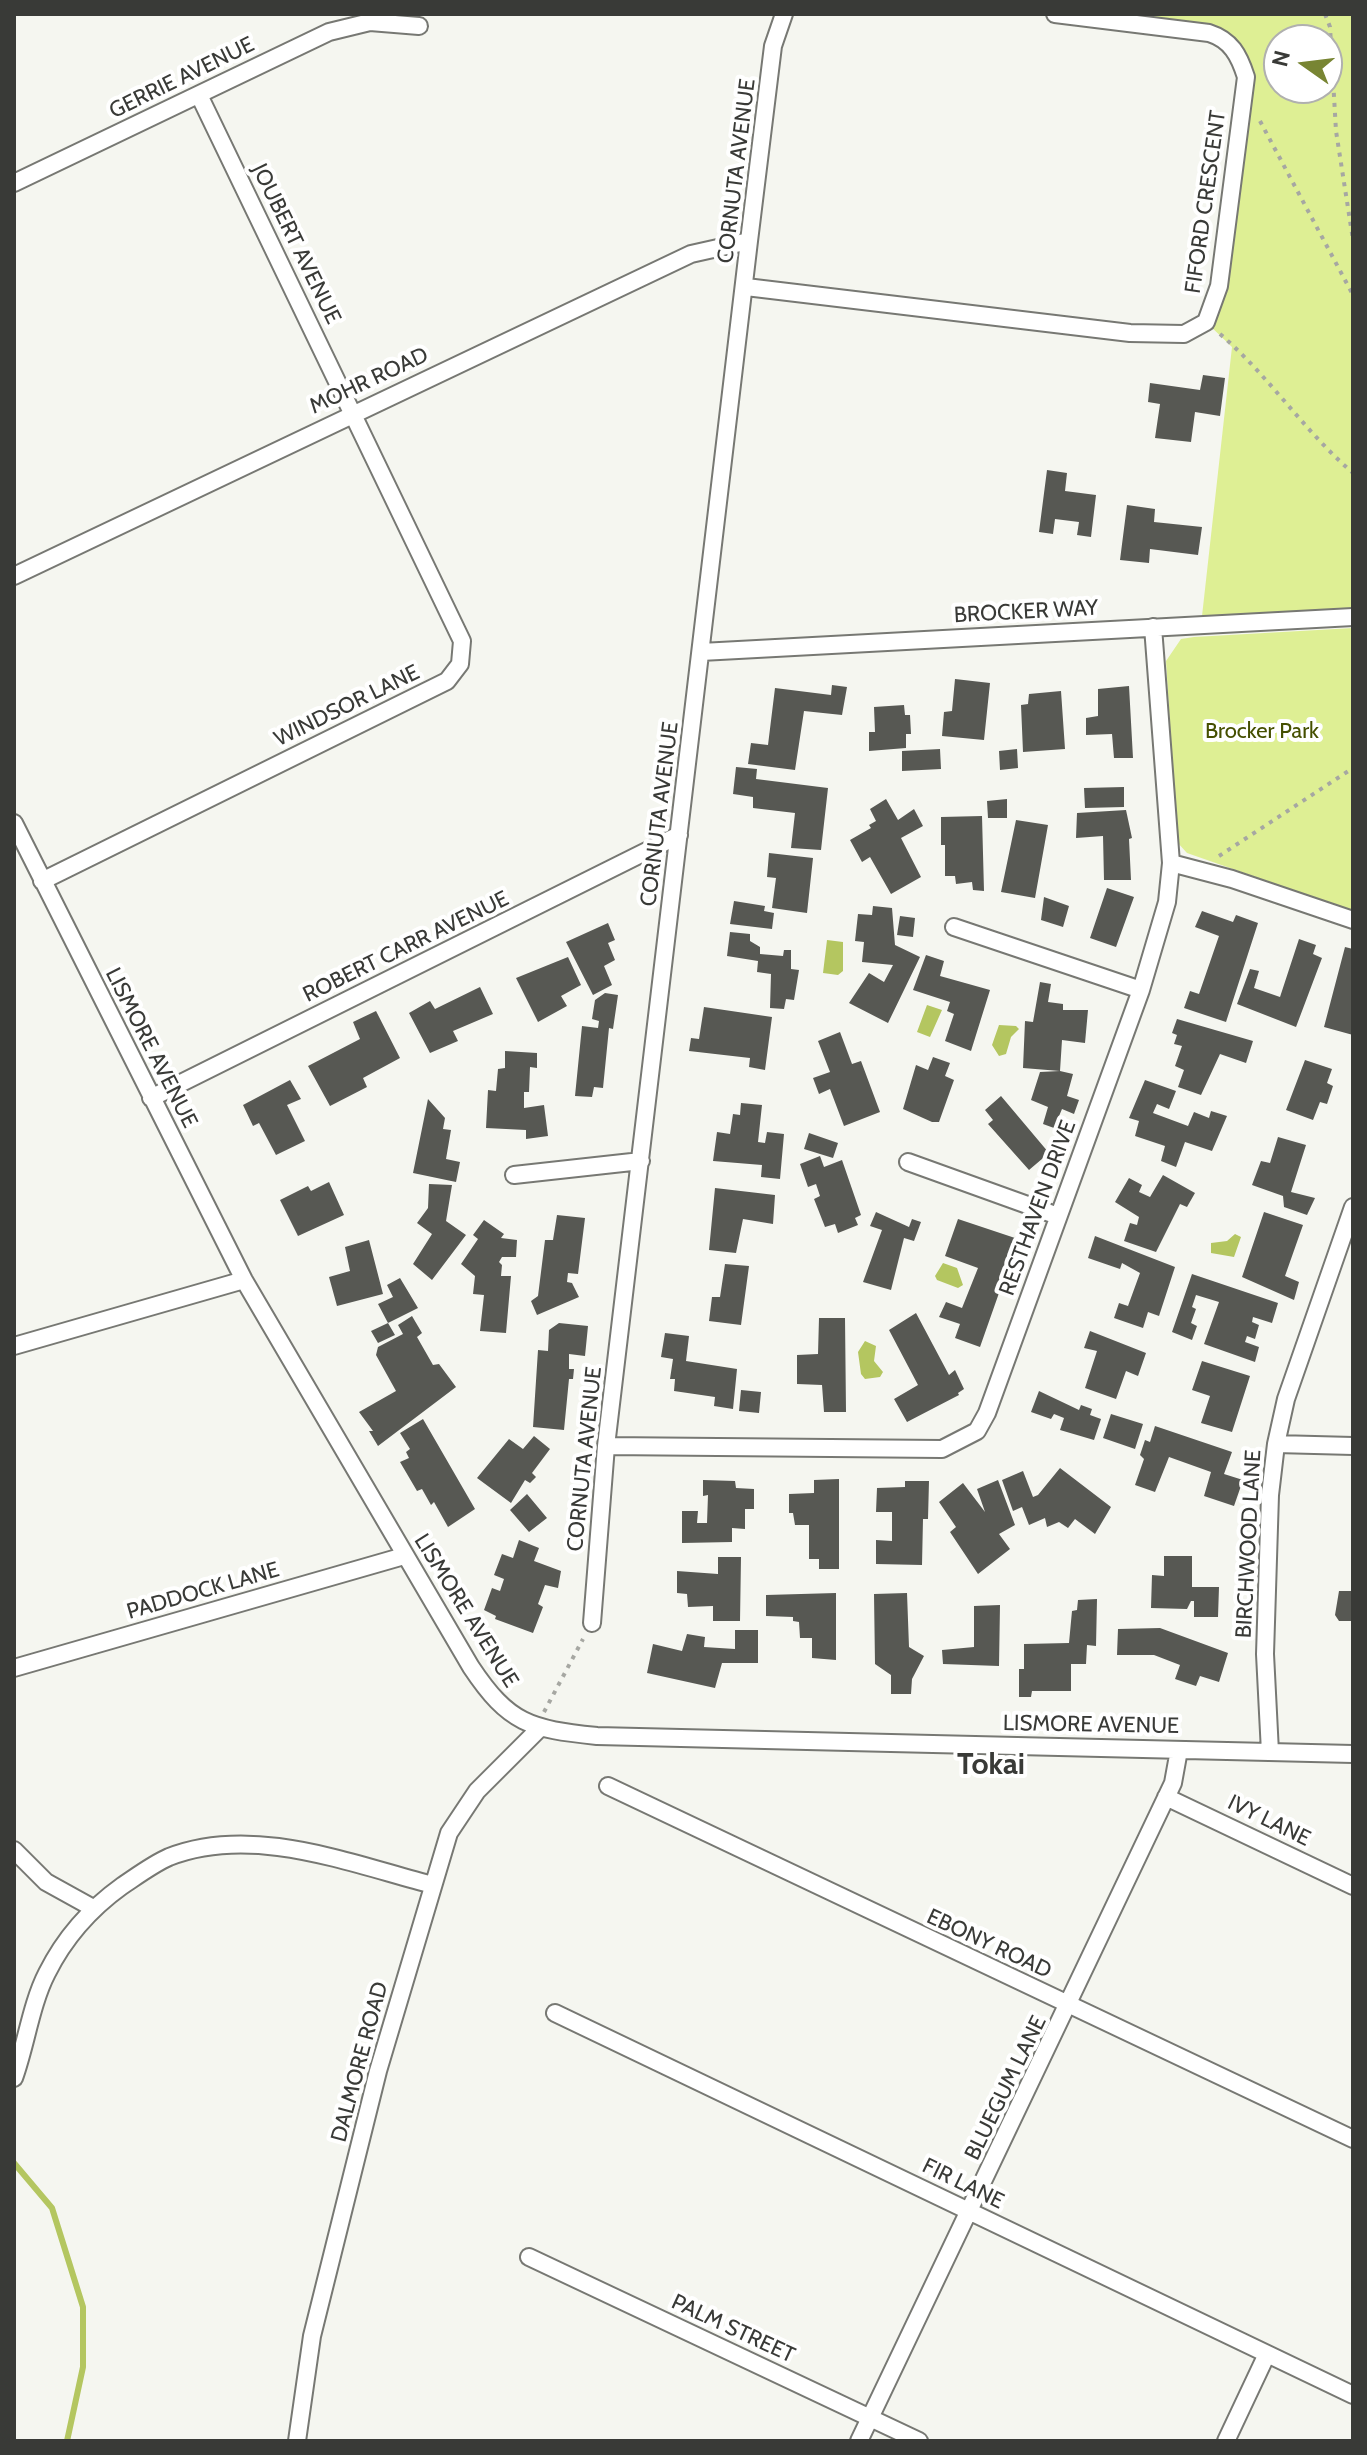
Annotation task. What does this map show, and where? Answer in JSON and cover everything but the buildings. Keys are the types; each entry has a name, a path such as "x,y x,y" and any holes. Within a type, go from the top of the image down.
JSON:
{"street":[{"name":"CORNUTA AVENUE","path":"592,1623 606,1446 746,287 749,241 773,46 784,14"},
{"name":"FIFORD CRESCENT","path":"746,287 1130,333 1184,334 1206,322 1219,286 1246,77 1240,59 1221,37 1209,33 1055,14"},
{"name":"GERRIE AVENUE","path":"14,183 351,24 419,26"},
{"name":"JOUBERT AVENUE","path":"199,95 353,413"},
{"name":"MOHR ROAD","path":"14,576 691,254 749,241"},
{"name":"WINDSOR LANE","path":"42,881 447,681 460,664 462,641 353,413"},
{"name":"BROCKER WAY","path":"701,652 1353,617"},
{"name":"RESTHAVEN DRIVE","path":"606,1446 942,1449 959,1444 977,1431 987,1413 1141,990 1167,902 1171,863 1153,627"},
{"name":"LISMORE AVENUE","path":"14,823 244,1280 404,1556 492,1699 535,1726 597,1736 1353,1754"},
{"name":"ROBERT CARR AVENUE","path":"151,1098 679,835"},
{"path":"1171,863 1200,869 1353,920"},
{"path":"954,927 1141,990"},
{"path":"514,1175 641,1161"},
{"path":"908,1162 1058,1216"},
{"name":"BIRCHWOOD LANE","path":"1270,1752 1265,1654 1270,1495 1276,1444 1286,1399 1353,1207"},
{"path":"14,1346 244,1280"},
{"path":"1276,1444 1353,1446"},
{"name":"PADDOCK LANE","path":"14,1668 404,1556"},
{"name":"DALMORE ROAD","path":"297,2441 316,2321 378,2071 449,1833 461,1811 535,1726"},
{"name":"BLUEGUM LANE","path":"859,2441 1070,2006 1177,1772 1179,1750"},
{"name":"EBONY ROAD","path":"608,1786 1353,2139"},
{"name":"IVY LANE","path":"1166,1797 1353,1886"},
{"path":"14,2078 46,1975 68,1938 93,1908 168,1857 201,1848 239,1845 288,1848 433,1885"},
{"path":"14,1850 46,1882 93,1908"},
{"name":"FIR LANE","path":"555,2013 1353,2395"},
{"name":"PALM STREET","path":"529,2257 919,2441"},
{"path":"1226,2441 1267,2354"}],"path":[{"path":"1325,14 1330,27 1336,131 1353,240"},
{"path":"1255,107 1353,295"},
{"path":"1206,322 1255,364 1330,453 1353,473"},
{"path":"1200,869 1353,768"},
{"path":"535,1726 592,1623"}],"green space":[{"path":"1055,14 1353,14 1353,617 1201,625 1232,347 1206,322 1246,77 1221,37"},
{"name":"Brocker Park","path":"1353,628 1353,911 1187,853 1177,842 1166,661 1181,639"}],"shaded area":[{"path":"827,940 843,942 843,971 838,975 823,973"},
{"path":"927,1005 942,1010 930,1037 917,1032"},
{"path":"999,1025 1019,1029 1011,1037 1006,1054 999,1056 992,1045"},
{"path":"1235,1234 1241,1237 1234,1257 1211,1253 1211,1243 1227,1241"},
{"path":"943,1263 957,1268 963,1285 958,1288 937,1280 935,1276"},
{"path":"865,1341 876,1346 874,1361 883,1372 880,1377 865,1379 861,1374 858,1352"}],"waterway":[{"path":"14,2163 52,2208 83,2307 83,2367 67,2441"}],"district":[{"name":"Tokai","path":"991,1765"}]}
